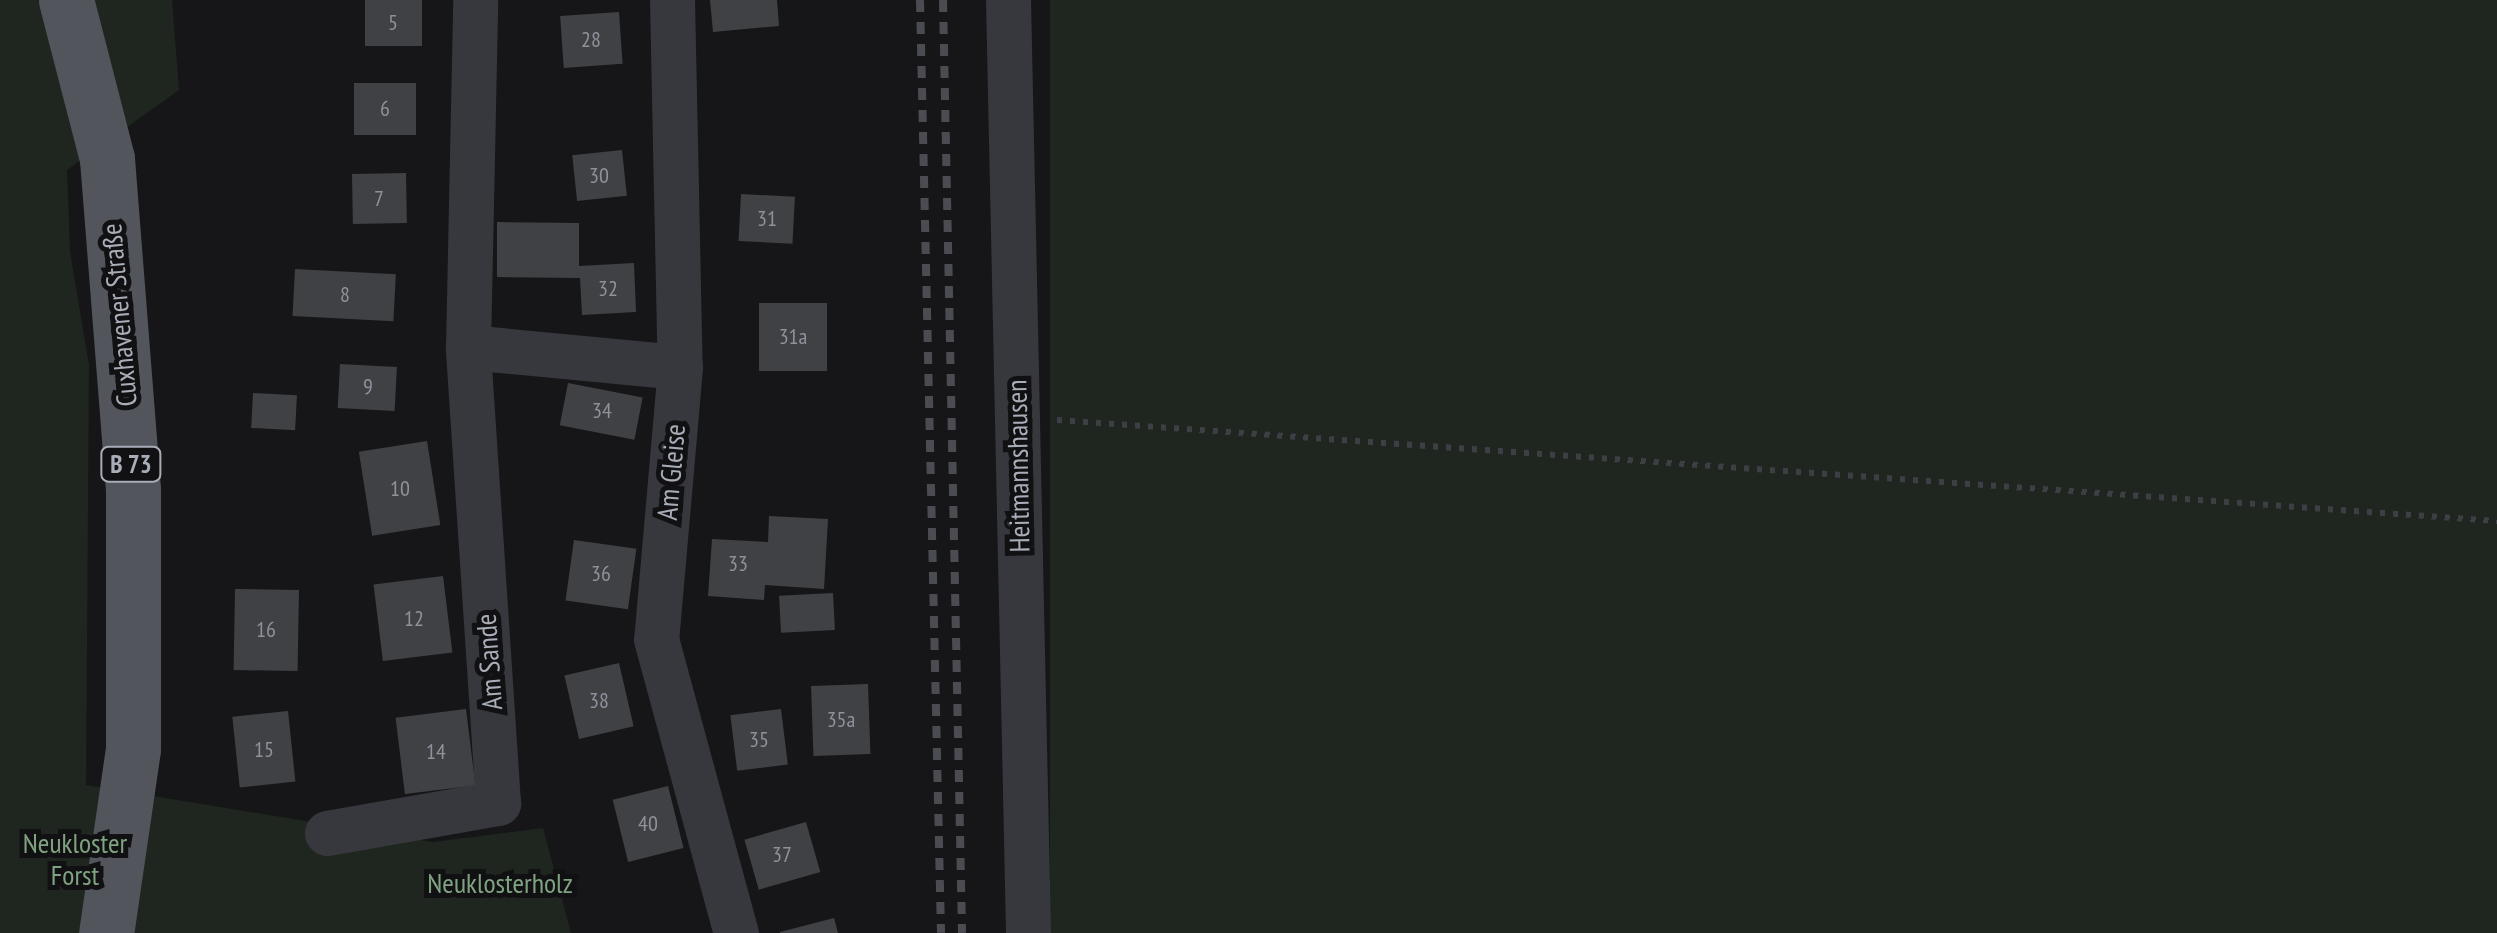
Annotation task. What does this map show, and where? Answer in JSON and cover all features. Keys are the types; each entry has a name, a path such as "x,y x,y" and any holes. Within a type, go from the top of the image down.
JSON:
{"main road":[{"name":"Cuxhavener Straße","path":"66,0 106,159 133,489 133,749 106,933"}],"street":[{"name":"Am Sande","path":"326,833 498,804 468,347 475,0"},
{"name":"Am Gleise","path":"672,0 680,367 656,639 736,933"},
{"name":"Heitmannshausen","path":"1008,0 1028,933"},
{"path":"468,347 680,367"}],"path":[{"path":"1017,417 2497,521"}],"green space":[{"name":"Neukloster Forst","path":"0,0 172,0 179,90 67,170 70,252 89,365 86,785 433,842 543,828 571,933 0,933"},
{"path":"1050,0 2497,0 2497,933 1050,933"}],"building":[{"path":"365,0 422,0 422,46 365,46"},
{"path":"710,0 777,0 779,26 713,32"},
{"path":"619,12 623,64 564,68 560,16"},
{"path":"354,83 416,83 416,135 354,135"},
{"path":"622,150 627,196 577,201 572,155"},
{"path":"406,173 407,223 353,224 352,174"},
{"path":"741,194 795,197 792,244 739,241"},
{"path":"497,222 579,223 579,266 634,263 636,312 582,315 580,278 497,277"},
{"path":"295,269 396,274 393,321 293,316"},
{"path":"759,303 827,303 827,371 759,371"},
{"path":"340,364 397,367 395,411 338,408"},
{"path":"568,383 643,398 634,440 560,425"},
{"path":"253,393 297,395 295,430 251,428"},
{"path":"427,441 440,525 372,536 359,452"},
{"path":"769,516 828,519 824,589 765,585 764,600 708,596 712,539 768,542"},
{"path":"574,540 636,549 628,609 566,600"},
{"path":"443,576 452,652 383,661 374,585"},
{"path":"235,589 299,590 298,671 234,670"},
{"path":"833,593 835,630 781,633 779,596"},
{"path":"619,663 634,726 579,739 564,676"},
{"path":"868,684 870,754 813,756 811,686"},
{"path":"466,709 475,785 405,794 396,718"},
{"path":"781,709 788,765 737,771 730,715"},
{"path":"288,711 295,782 240,787 232,717"},
{"path":"668,786 683,848 628,862 613,800"},
{"path":"806,822 820,872 759,890 744,840"},
{"path":"834,918 838,933 780,933 780,932"}],"railway":[{"path":"920,0 941,933"},
{"path":"943,0 962,933"}],"park label":[{"name":"Neuklosterholz","path":"500,883"}]}
